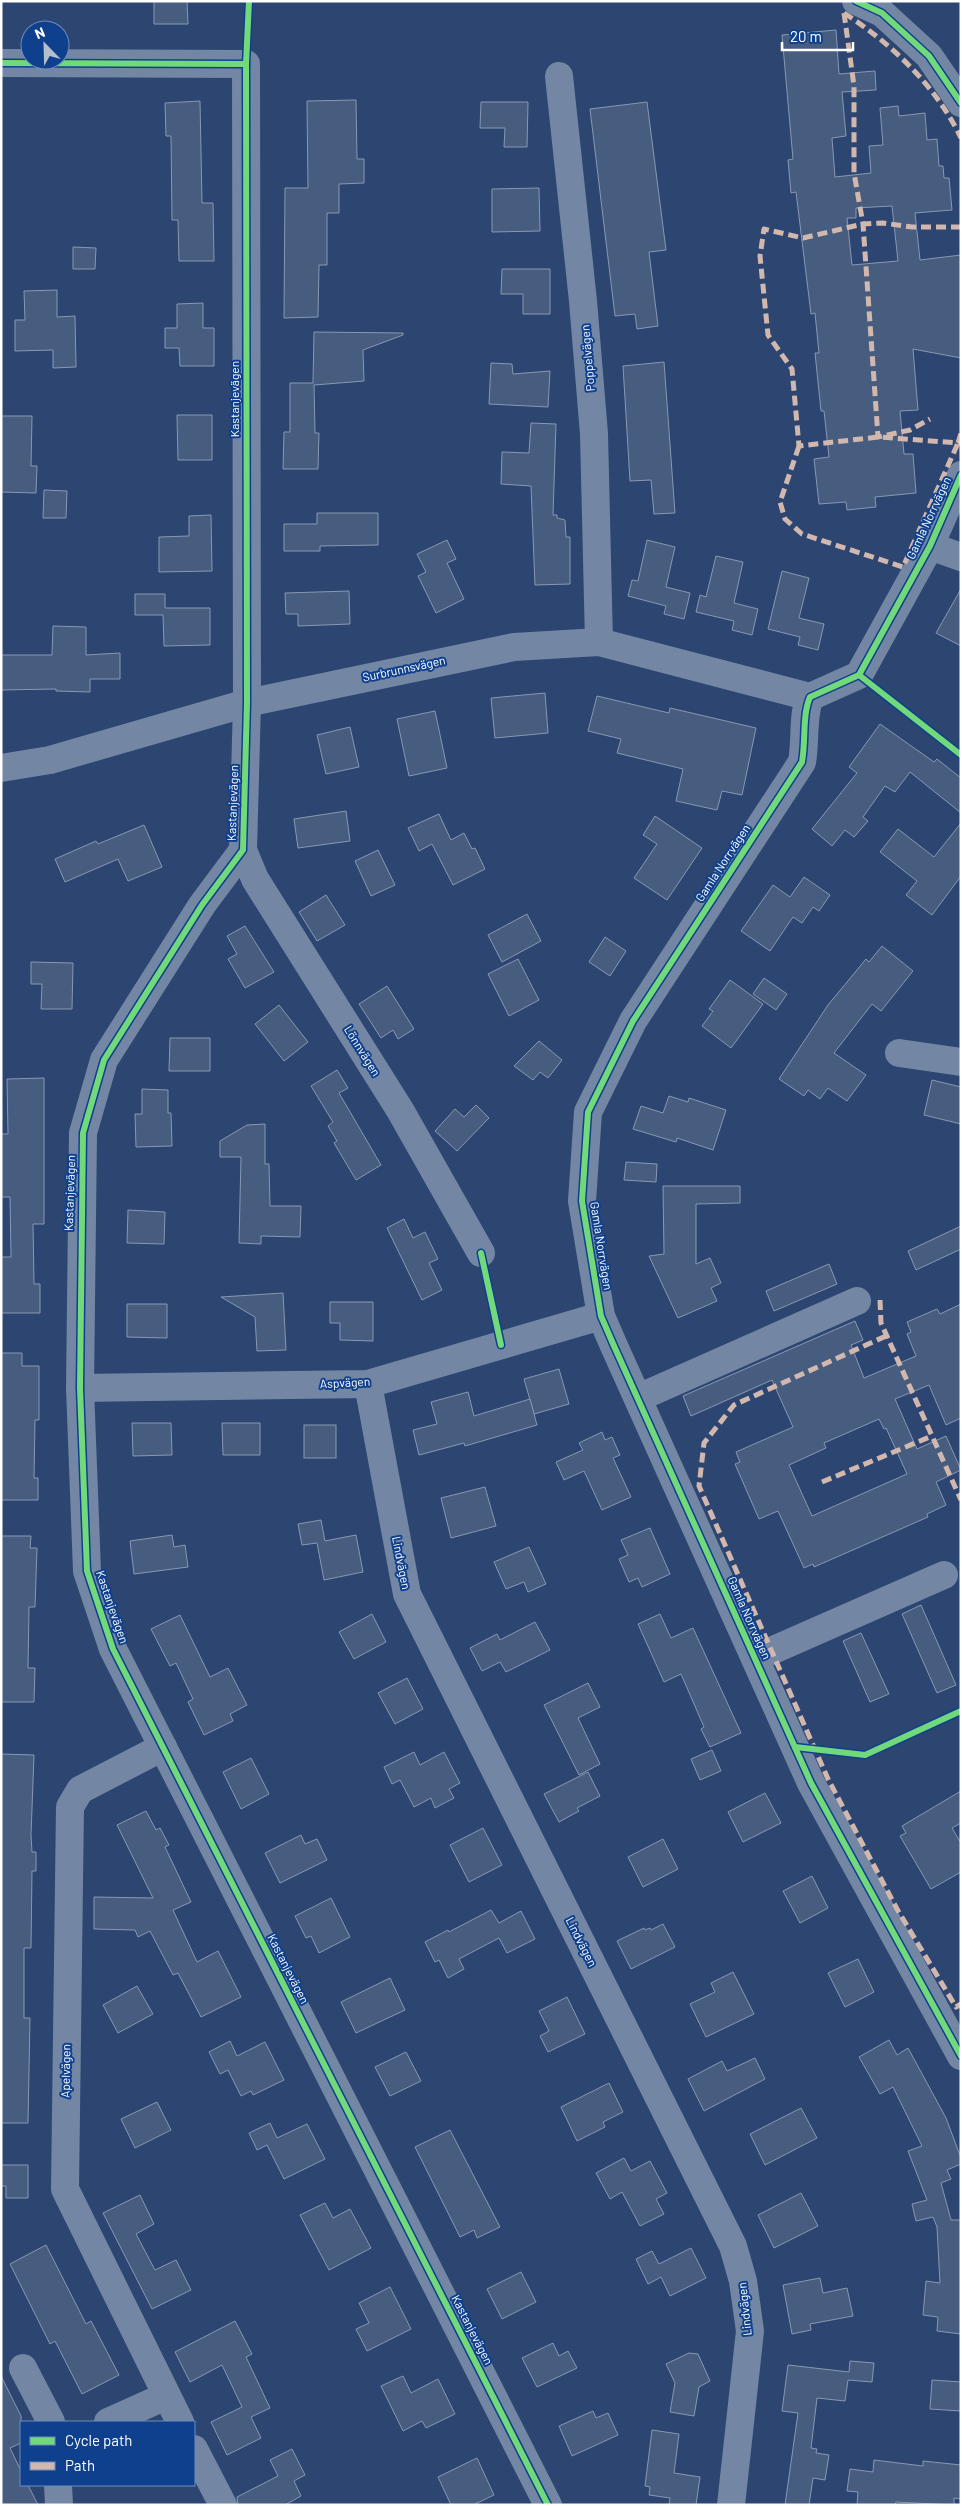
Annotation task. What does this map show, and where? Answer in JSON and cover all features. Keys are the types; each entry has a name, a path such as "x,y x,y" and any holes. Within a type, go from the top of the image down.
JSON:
{"street":[{"path":"856,1 882,13 929,56 961,104"},
{"name":"Kastanjevägen","path":"1,63 246,64 247,703 243,850 202,905 104,1060 83,1133 80,1388 87,1571 113,1649 548,2505"},
{"name":"Poppelvägen","path":"559,76 583,301 594,434 599,642"},
{"name":"Gamla Norrvägen","path":"961,475 930,546 859,675 810,697 804,716 806,740 802,762 634,1021 588,1112 582,1201 602,1316 638,1398 811,1783 961,2056"},
{"path":"930,546 961,557"},
{"name":"Surbrunnsvägen","path":"1,768 50,760 247,703 514,647 599,642 810,697"},
{"name":"Lönnvägen","path":"243,850 255,879 400,1110 481,1253"},
{"path":"899,1053 961,1062"},
{"path":"638,1398 857,1301"},
{"name":"Aspvägen","path":"80,1388 368,1384 602,1316"},
{"name":"Lindvägen","path":"368,1384 407,1594 733,2246 743,2281 750,2331 731,2505"},
{"name":"Gamla Norrvägen","path":"755,1658 944,1576"},
{"name":"Apelvägen","path":"163,1746 80,1790 70,1806 65,2188 179,2421"},
{"path":"23,2368 50,2421"},
{"path":"110,2421 166,2396"},
{"path":"195,2451 223,2505"},
{"path":"58,2486 59,2505"}],"building":[{"path":"154,1 187,1 188,24 154,24"},
{"path":"836,30 839,74 875,71 876,90 842,92 846,136 832,138 835,177 871,173 869,146 883,145 880,108 898,106 899,116 925,113 927,140 937,139 939,166 943,166 944,178 949,178 952,210 915,213 920,260 961,255 961,358 913,349 918,410 900,411 904,454 913,454 916,493 875,497 876,507 847,510 846,502 819,504 814,459 829,457 824,411 821,411 815,353 819,353 815,313 811,314 796,192 791,193 788,160 793,159 782,35","holes":["892,206 898,261 852,265 847,218 856,218 856,208"]},
{"path":"356,100 357,159 364,159 364,183 339,184 339,213 327,213 327,265 319,265 318,317 284,318 285,188 308,188 307,101"},
{"path":"200,101 202,203 213,203 214,261 179,261 178,220 172,220 171,136 166,136 165,103"},
{"path":"481,102 528,102 527,147 504,147 505,128 480,128"},
{"path":"647,102 666,250 649,252 658,326 637,329 635,314 615,316 590,109"},
{"path":"539,188 540,231 492,232 492,189"},
{"path":"73,247 96,248 95,269 73,269"},
{"path":"502,269 550,269 550,314 523,314 523,294 501,294"},
{"path":"57,290 57,317 75,316 76,367 53,368 53,350 15,351 15,320 25,320 24,291"},
{"path":"203,303 203,328 214,328 214,366 180,366 179,348 165,348 165,328 177,328 177,304"},
{"path":"314,332 403,333 403,335 363,350 364,381 314,385 315,433 319,433 318,469 283,469 284,432 290,432 290,383 313,383"},
{"path":"664,362 675,513 654,514 651,480 630,481 623,366"},
{"path":"491,363 512,364 513,374 550,371 548,407 489,404"},
{"path":"177,415 212,415 212,460 178,460"},
{"path":"1,416 32,416 31,466 37,466 36,493 1,492"},
{"path":"531,423 556,424 553,515 557,515 557,518 565,520 566,537 570,537 570,584 535,585 531,486 501,484 502,452 529,453"},
{"path":"44,490 67,491 66,518 43,518"},
{"path":"317,513 378,513 378,545 320,546 320,551 284,551 284,524 317,524"},
{"path":"211,515 212,571 159,572 159,537 189,536 189,516"},
{"path":"447,540 456,559 447,563 464,599 436,613 418,576 426,572 417,554"},
{"path":"647,540 675,547 666,587 690,593 684,619 664,614 666,606 628,596 632,580 638,581"},
{"path":"716,556 743,562 734,603 758,609 752,635 732,630 734,621 696,612 700,595 706,597"},
{"path":"782,571 809,578 799,618 824,624 818,650 798,645 800,637 768,629"},
{"path":"961,589 961,646 936,633"},
{"path":"349,591 350,624 298,626 298,614 286,614 285,593"},
{"path":"135,594 165,594 165,608 210,608 210,645 164,646 163,615 135,615"},
{"path":"53,626 86,627 86,655 120,653 120,679 90,679 90,692 56,691 56,689 1,690 1,655 52,655"},
{"path":"545,693 548,733 495,738 491,698"},
{"path":"597,696 669,713 670,708 756,728 742,795 722,791 717,810 676,801 683,769 617,753 621,739 588,731"},
{"path":"435,711 447,768 409,776 397,719"},
{"path":"880,724 934,762 937,759 961,778 961,813 910,772 895,792 885,786 863,817 868,821 854,837 845,830 832,846 812,829 857,773 849,767"},
{"path":"350,727 359,767 326,774 317,735"},
{"path":"346,811 350,841 298,848 294,819"},
{"path":"439,814 451,840 464,833 472,849 475,848 485,869 453,885 432,844 419,851 408,828"},
{"path":"655,816 702,848 667,900 634,878 657,844 643,835"},
{"path":"961,823 961,876 932,915 906,895 917,881 880,852 898,829 934,857"},
{"path":"144,825 162,867 128,881 118,859 65,882 55,859 96,841 98,844"},
{"path":"378,850 395,885 371,896 355,861"},
{"path":"804,877 830,895 819,911 813,907 802,923 793,917 770,951 741,931 773,885 790,897"},
{"path":"326,895 345,925 317,941 299,912"},
{"path":"527,914 541,941 502,962 488,935"},
{"path":"245,926 274,972 245,988 228,959 237,954 227,936"},
{"path":"605,937 626,951 610,976 589,962"},
{"path":"882,946 913,971 881,1011 872,1004 834,1053 866,1075 847,1101 828,1088 820,1099 808,1090 804,1096 779,1079 828,1005 866,959 869,962"},
{"path":"518,959 539,1000 509,1016 488,974"},
{"path":"31,962 73,963 72,1009 41,1009 42,984 31,984"},
{"path":"764,978 787,994 776,1010 753,994"},
{"path":"730,980 763,1004 731,1048 702,1026 713,1011 709,1009"},
{"path":"387,986 414,1029 398,1039 393,1030 381,1038 359,1004"},
{"path":"279,1005 308,1042 284,1061 255,1024"},
{"path":"170,1038 210,1038 210,1071 169,1071"},
{"path":"539,1041 562,1060 548,1078 540,1072 533,1080 514,1066"},
{"path":"337,1070 348,1088 339,1093 381,1165 356,1180 334,1143 337,1141 328,1126 333,1122 311,1086"},
{"path":"44,1078 44,1224 33,1224 34,1284 40,1284 40,1313 1,1313 1,1257 11,1257 10,1197 1,1197 1,1134 8,1134 7,1079"},
{"path":"932,1080 961,1087 961,1124 924,1115"},
{"path":"142,1089 168,1090 168,1113 171,1113 172,1146 136,1147 135,1114 142,1114"},
{"path":"669,1096 688,1102 689,1098 726,1110 713,1150 677,1138 676,1142 633,1129 641,1106 663,1113"},
{"path":"476,1105 489,1118 457,1151 435,1131 455,1109 464,1117"},
{"path":"265,1124 265,1164 269,1164 270,1206 301,1206 300,1237 261,1236 261,1244 239,1243 241,1157 220,1157 220,1141 247,1125"},
{"path":"626,1162 657,1164 656,1182 624,1180"},
{"path":"663,1186 740,1186 740,1203 696,1204 696,1264 710,1258 721,1283 711,1288 717,1301 678,1318 649,1256 664,1254"},
{"path":"128,1210 165,1212 164,1244 127,1243"},
{"path":"404,1219 413,1238 425,1232 438,1259 429,1263 442,1290 422,1300 387,1228"},
{"path":"961,1226 961,1249 916,1270 908,1251"},
{"path":"829,1264 837,1284 774,1311 766,1291"},
{"path":"283,1293 286,1350 257,1351 255,1317 221,1297"},
{"path":"330,1302 373,1302 373,1341 340,1340 340,1323 330,1323"},
{"path":"127,1304 167,1304 167,1338 127,1337"},
{"path":"961,1304 961,1418 946,1425 929,1385 895,1399 917,1449 946,1436 961,1470 936,1482 946,1505 927,1514 928,1517 814,1567 813,1564 804,1568 778,1511 759,1519 735,1464 740,1462 736,1452 793,1427 772,1380 691,1416 683,1396 855,1321 863,1340 851,1345 864,1378 916,1356 907,1334 911,1332 907,1322 937,1309 940,1314","holes":["879,1419 884,1429 886,1428 907,1474 812,1516 789,1465 826,1448 824,1443"]},
{"path":"1,1353 22,1353 22,1366 39,1366 39,1420 35,1420 34,1478 38,1478 38,1500 1,1500"},
{"path":"559,1369 569,1404 534,1414 524,1379"},
{"path":"468,1392 474,1416 530,1399 537,1425 465,1446 464,1443 419,1455 413,1430 437,1424 431,1402"},
{"path":"132,1423 171,1423 172,1455 133,1456"},
{"path":"222,1423 260,1423 260,1455 223,1455"},
{"path":"304,1425 336,1425 336,1458 304,1458"},
{"path":"602,1432 605,1440 612,1437 620,1455 613,1458 631,1497 602,1510 584,1471 564,1480 556,1462 583,1450 579,1443"},
{"path":"485,1487 496,1526 451,1538 441,1498"},
{"path":"321,1520 325,1541 356,1535 363,1572 324,1580 317,1543 302,1545 298,1524"},
{"path":"650,1528 670,1574 642,1587 638,1578 629,1582 619,1559 628,1555 621,1540"},
{"path":"172,1535 174,1547 185,1545 188,1567 134,1574 130,1541"},
{"path":"1,1536 31,1536 30,1548 37,1548 35,1607 29,1607 28,1668 35,1668 34,1702 1,1702"},
{"path":"529,1547 546,1584 528,1592 524,1582 506,1589 494,1562"},
{"path":"921,1605 956,1685 937,1693 902,1614"},
{"path":"372,1614 386,1642 354,1659 339,1632"},
{"path":"660,1614 671,1638 693,1628 741,1733 710,1747 701,1729 704,1727 681,1674 664,1682 638,1624"},
{"path":"180,1615 210,1677 228,1668 247,1705 230,1714 233,1721 204,1735 188,1702 193,1699 176,1663 170,1666 151,1629"},
{"path":"535,1622 550,1650 506,1672 500,1662 482,1671 470,1648 497,1634 500,1640"},
{"path":"861,1633 889,1694 870,1702 843,1641"},
{"path":"407,1678 423,1709 395,1724 378,1693"},
{"path":"588,1683 600,1707 578,1718 600,1764 579,1775 544,1705"},
{"path":"712,1750 721,1771 700,1780 691,1759"},
{"path":"414,1752 420,1765 444,1752 460,1783 449,1789 454,1798 435,1808 431,1798 414,1807 400,1780 392,1784 384,1767"},
{"path":"1,1754 34,1755 31,1835 32,1852 36,1852 36,1871 32,1871 31,1948 24,1948 24,2018 30,2018 28,2123 1,2123"},
{"path":"251,1758 269,1794 241,1809 223,1772"},
{"path":"588,1772 600,1796 577,1808 579,1811 559,1822 544,1794"},
{"path":"961,1791 961,1823 952,1828 961,1843 961,1872 931,1889 900,1836 906,1833 902,1826"},
{"path":"765,1793 781,1823 743,1842 728,1812"},
{"path":"146,1811 156,1830 160,1828 169,1845 165,1847 191,1902 173,1910 197,1962 218,1951 241,1997 201,2017 178,1973 173,1975 150,1931 138,1937 135,1930 94,1929 94,1897 153,1898 117,1825"},
{"path":"483,1828 502,1865 469,1882 450,1845"},
{"path":"301,1835 305,1844 317,1839 327,1860 280,1883 265,1853"},
{"path":"663,1839 678,1869 643,1887 628,1857"},
{"path":"812,1876 828,1908 800,1923 783,1891"},
{"path":"331,1898 350,1937 319,1953 311,1936 306,1938 295,1916"},
{"path":"491,1910 499,1923 521,1911 535,1939 507,1953 499,1938 459,1959 464,1969 448,1978 439,1960 435,1962 425,1942"},
{"path":"663,1924 675,1947 631,1969 617,1941 644,1928 645,1930 650,1928 651,1930"},
{"path":"858,1959 874,1992 845,2007 828,1973"},
{"path":"733,1972 754,2014 706,2037 690,2004 715,1992 711,1983"},
{"path":"390,1978 405,2010 356,2033 341,2002"},
{"path":"137,1986 153,2014 118,2033 103,2005"},
{"path":"567,1997 585,2034 548,2052 540,2036 549,2031 539,2011"},
{"path":"889,2040 897,2055 908,2048 946,2118 961,2158 961,2164 947,2170 951,2179 941,2183 951,2220 961,2220 961,2334 937,2331 938,2317 923,2315 926,2281 940,2283 937,2227 933,2217 916,2221 912,2204 927,2200 908,2151 922,2146 893,2087 880,2094 859,2057"},
{"path":"230,2041 237,2056 265,2042 284,2080 253,2095 251,2091 241,2096 228,2070 220,2074 209,2052"},
{"path":"406,2052 421,2081 390,2096 375,2067"},
{"path":"755,2058 765,2079 704,2111 688,2079 722,2061 727,2071"},
{"path":"609,2083 623,2112 603,2122 605,2127 577,2141 561,2107"},
{"path":"157,2102 171,2130 135,2148 121,2119"},
{"path":"801,2108 817,2138 765,2165 750,2134"},
{"path":"270,2123 277,2138 307,2124 325,2159 284,2179 267,2145 257,2150 249,2133"},
{"path":"450,2130 500,2227 477,2238 474,2230 460,2237 415,2147"},
{"path":"624,2158 631,2171 650,2161 667,2193 656,2199 664,2214 640,2226 622,2192 610,2199 596,2173"},
{"path":"1,2165 28,2165 28,2198 6,2198 6,2186 1,2186"},
{"path":"801,2193 818,2226 774,2248 758,2215"},
{"path":"140,2195 154,2224 136,2234 155,2270 176,2260 191,2290 152,2309 103,2213"},
{"path":"325,2203 333,2218 350,2209 371,2248 329,2270 300,2215"},
{"path":"46,2245 86,2324 91,2321 119,2375 82,2394 55,2341 50,2344 10,2264"},
{"path":"691,2248 706,2278 670,2296 661,2277 648,2284 636,2259 652,2251 659,2264"},
{"path":"521,2272 536,2302 502,2319 487,2289"},
{"path":"820,2278 823,2293 847,2288 853,2316 810,2324 811,2330 792,2334 783,2285"},
{"path":"390,2287 411,2329 367,2351 356,2329 369,2323 359,2303"},
{"path":"235,2321 252,2354 246,2357 270,2408 251,2417 261,2438 227,2455 211,2422 242,2407 222,2365 190,2382 175,2352"},
{"path":"553,2343 559,2356 568,2351 577,2368 537,2387 522,2358"},
{"path":"689,2353 698,2354 710,2381 699,2387 694,2416 670,2412 675,2383 666,2364"},
{"path":"850,2361 874,2363 872,2382 848,2380 845,2401 817,2398 811,2448 817,2449 816,2453 829,2455 825,2480 813,2478 809,2505 785,2505 798,2413 782,2411 788,2365 849,2372"},
{"path":"1,2376 21,2416 20,2443 10,2448 20,2469 20,2486 28,2486 38,2505 1,2505"},
{"path":"403,2376 411,2393 438,2379 455,2414 426,2428 422,2421 403,2431 381,2386"},
{"path":"932,2380 961,2382 961,2411 930,2409"},
{"path":"593,2411 596,2418 608,2413 618,2435 572,2456 559,2426"},
{"path":"652,2430 679,2434 674,2473 700,2477 696,2505 669,2505 670,2498 649,2495 650,2487 645,2486"},
{"path":"292,2449 305,2475 294,2481 301,2496 285,2505 238,2505 237,2497 278,2476 270,2460"},
{"path":"477,2458 494,2495 473,2505 451,2505 438,2477"},
{"path":"874,2460 923,2466 923,2461 961,2465 961,2499 954,2498 954,2505 896,2502 895,2505 857,2505 858,2492 847,2491 850,2469 873,2472"}],"marked path":[{"path":"844,13 854,86 854,173 863,224 878,437 910,430 930,419"},
{"path":"844,13 896,52 926,84 951,119 961,138"},
{"path":"961,227 912,227 883,223 863,224 803,238 764,229 760,256 768,335 792,369 799,446 878,437 958,443 961,433"},
{"path":"799,446 780,502 785,519 802,534 903,567 958,443"},
{"path":"880,1300 881,1323 961,1500"},
{"path":"886,1336 734,1405 704,1443 699,1486 828,1779 897,1909 956,2007 961,2004"},
{"path":"822,1482 932,1436"}],"cycle path":[{"path":"249,1 246,64 247,703 243,850 202,905 104,1060 83,1133 80,1388 87,1571 113,1649 548,2505"},
{"path":"856,1 882,13 929,56 961,103"},
{"path":"1,63 246,64"},
{"path":"961,475 930,546 859,675 810,697 805,720 802,762 633,1021 588,1112 582,1201 601,1316 614,1346 811,1783 961,2056"},
{"path":"859,675 961,755"},
{"path":"481,1253 501,1345"},
{"path":"795,1747 865,1755 961,1711"}]}
